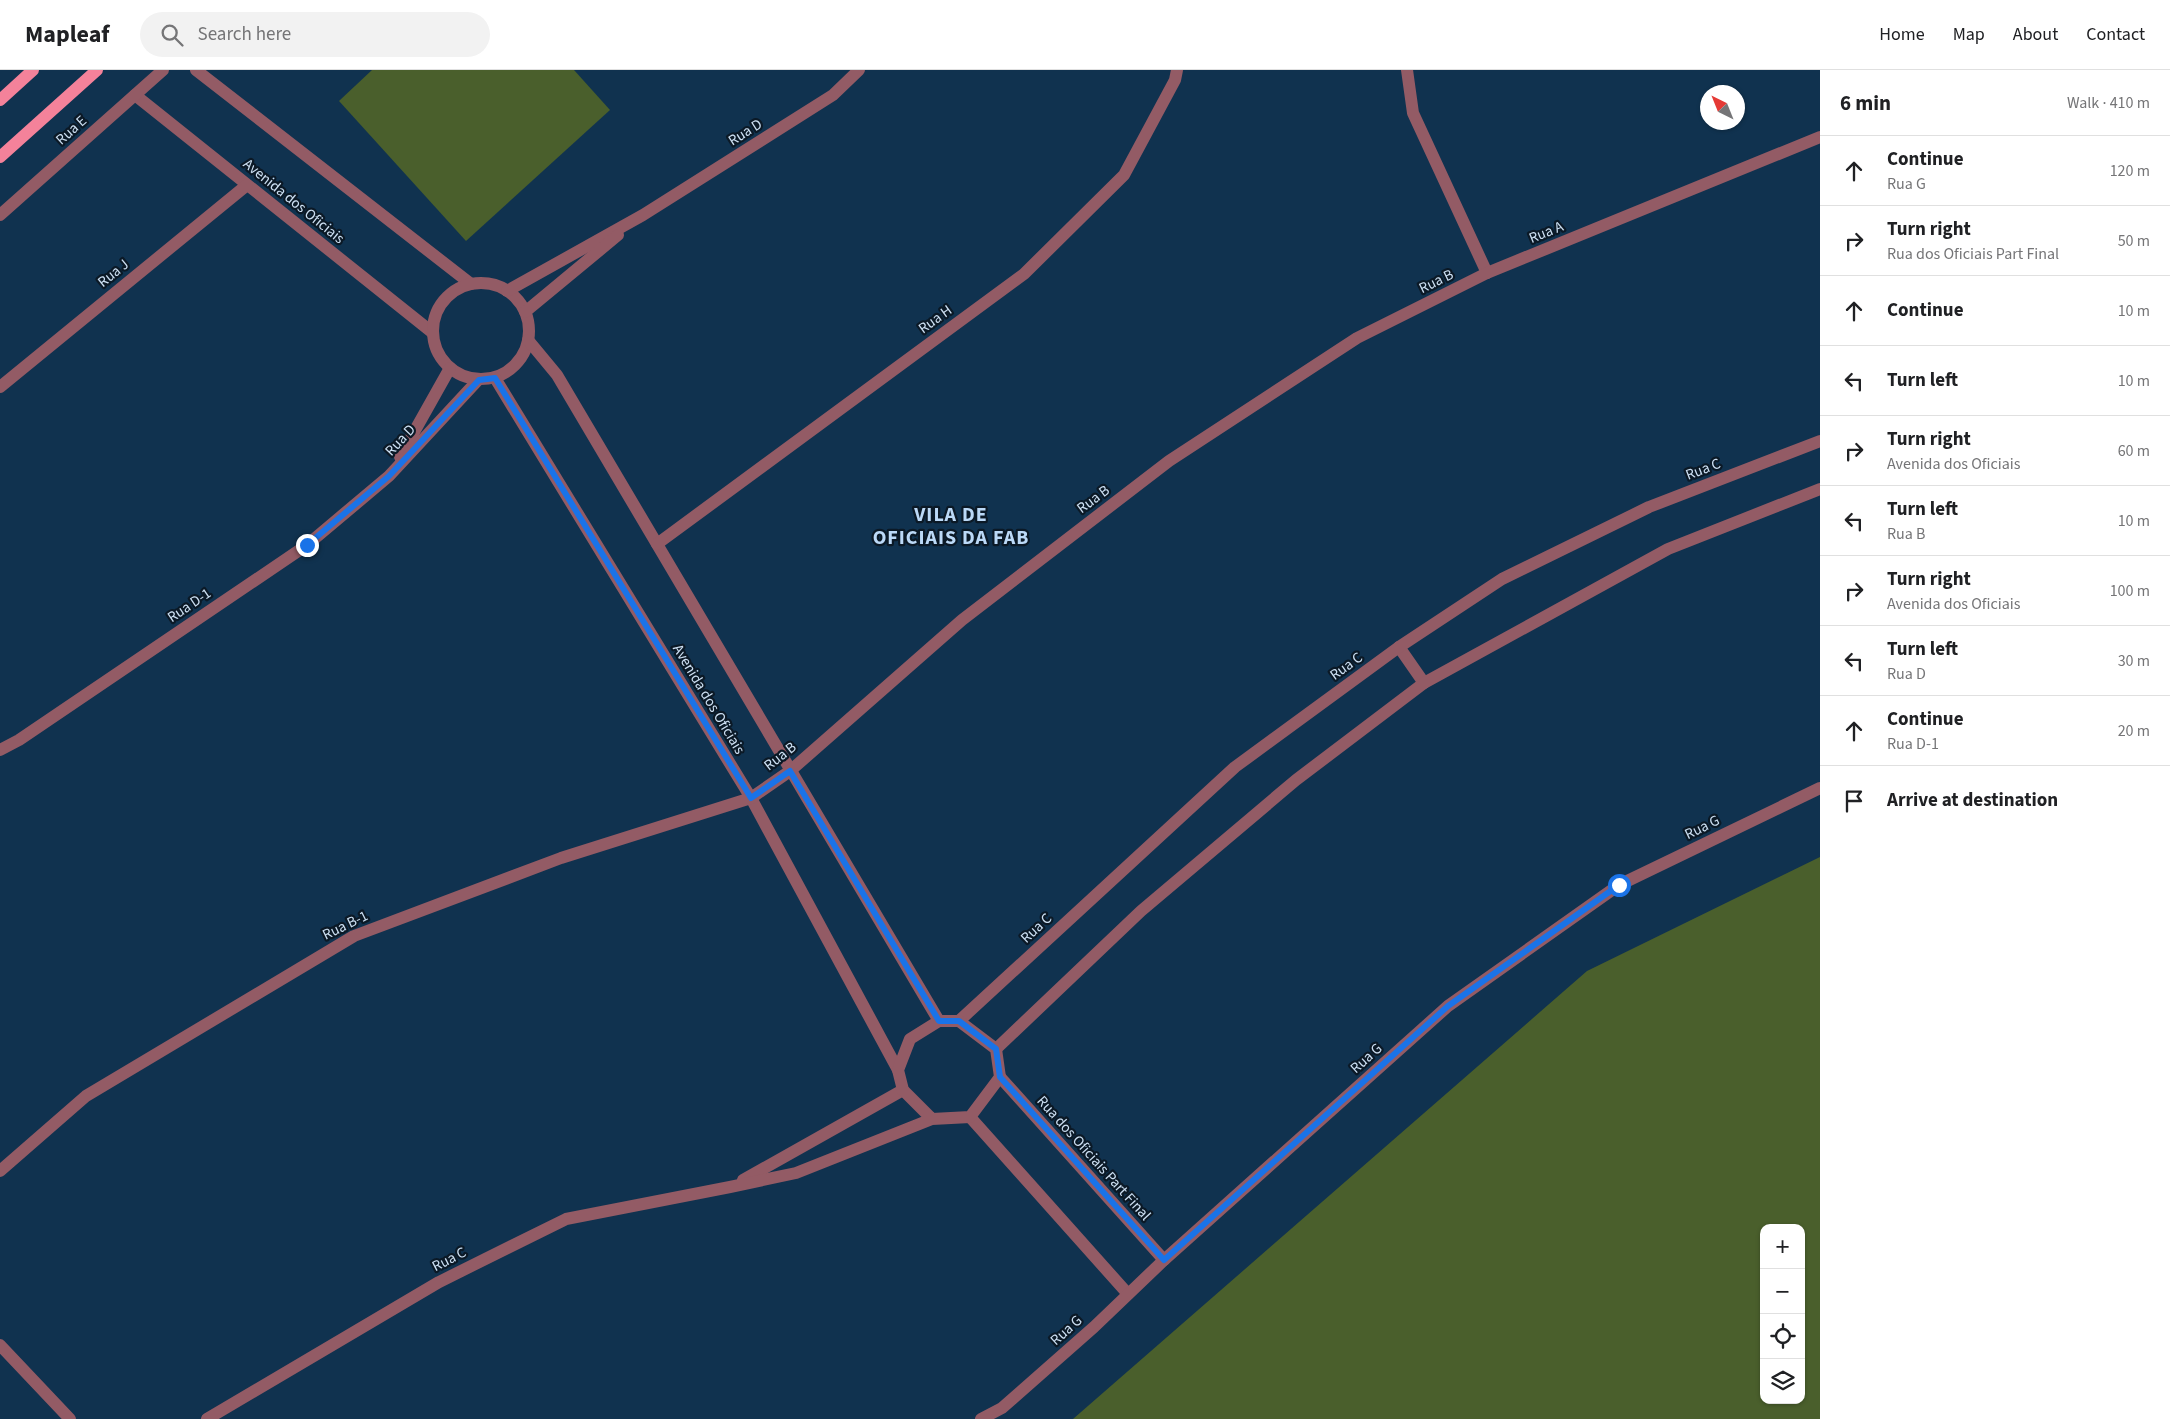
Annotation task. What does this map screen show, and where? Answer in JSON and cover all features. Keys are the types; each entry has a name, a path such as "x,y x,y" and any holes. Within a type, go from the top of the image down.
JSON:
{"main road":[{"path":"0,100 34,70"},
{"path":"0,157 97,70"}],"street":[{"name":"Rua E","path":"0,215 163,70"},
{"path":"196,70 471,284"},
{"name":"Rua D","path":"507,291 643,215 834,95 858,70"},
{"name":"Rua H","path":"657,544 1024,274 1124,175 1175,80 1177,70"},
{"path":"1408,70 1413,113 1488,273"},
{"name":"Avenida dos Oficiais","path":"134,95 433,333"},
{"name":"Rua A","path":"1488,273 1820,138"},
{"name":"Rua J","path":"0,387 247,185"},
{"name":"Rua D","path":"525,312 643,215"},
{"name":"Rua B","path":"751,798 790,771 962,620 1169,461 1357,338 1488,273"},
{"path":"471,284 490,284 507,291 518,300 525,312 529,326 528,340 524,352 516,364 495,378 479,380 463,376 450,368 441,358 435,346 433,333 435,316 443,302 456,290 471,284"},
{"path":"528,340 557,375 939,1021"},
{"name":"Rua D","path":"389,476 450,368"},
{"name":"Avenida dos Oficiais","path":"495,378 751,798 898,1070"},
{"name":"Rua D","path":"389,476 479,380"},
{"name":"Rua C","path":"959,1021 1235,767 1399,647 1502,580 1649,506 1820,441"},
{"name":"Rua D-1","path":"0,750 19,740 307,545 389,476"},
{"path":"996,1049 1141,911 1296,780 1424,683 1668,549 1820,489"},
{"path":"1399,647 1424,683"},
{"name":"Rua G","path":"981,1419 1002,1408 1448,1006 1619,885 1820,788"},
{"name":"Rua B-1","path":"0,1172 86,1096 354,936 561,858 751,798"},
{"path":"970,1118 1000,1077 996,1049 959,1021 939,1021 910,1039 898,1070 903,1090 932,1119 970,1118 1128,1294"},
{"name":"Rua dos Oficiais Part Final","path":"1000,1077 1164,1260"},
{"name":"Rua C","path":"730,1188 903,1090"},
{"name":"Rua C","path":"208,1419 439,1282 566,1219 730,1188 796,1173 932,1119"},
{"path":"0,1345 70,1419"}],"green space":[{"path":"372,70 574,70 610,110 466,241 339,101"},
{"path":"1820,857 1820,1419 1073,1419 1587,971"}],"district":[{"name":"VILA DE OFICIAIS DA FAB","path":"951,526"}],"route":[{"path":"307,545 389,476 479,380 495,378 751,798 790,771 939,1021 959,1021 996,1049 1000,1077 1164,1260 1448,1006 1619,885"}]}
